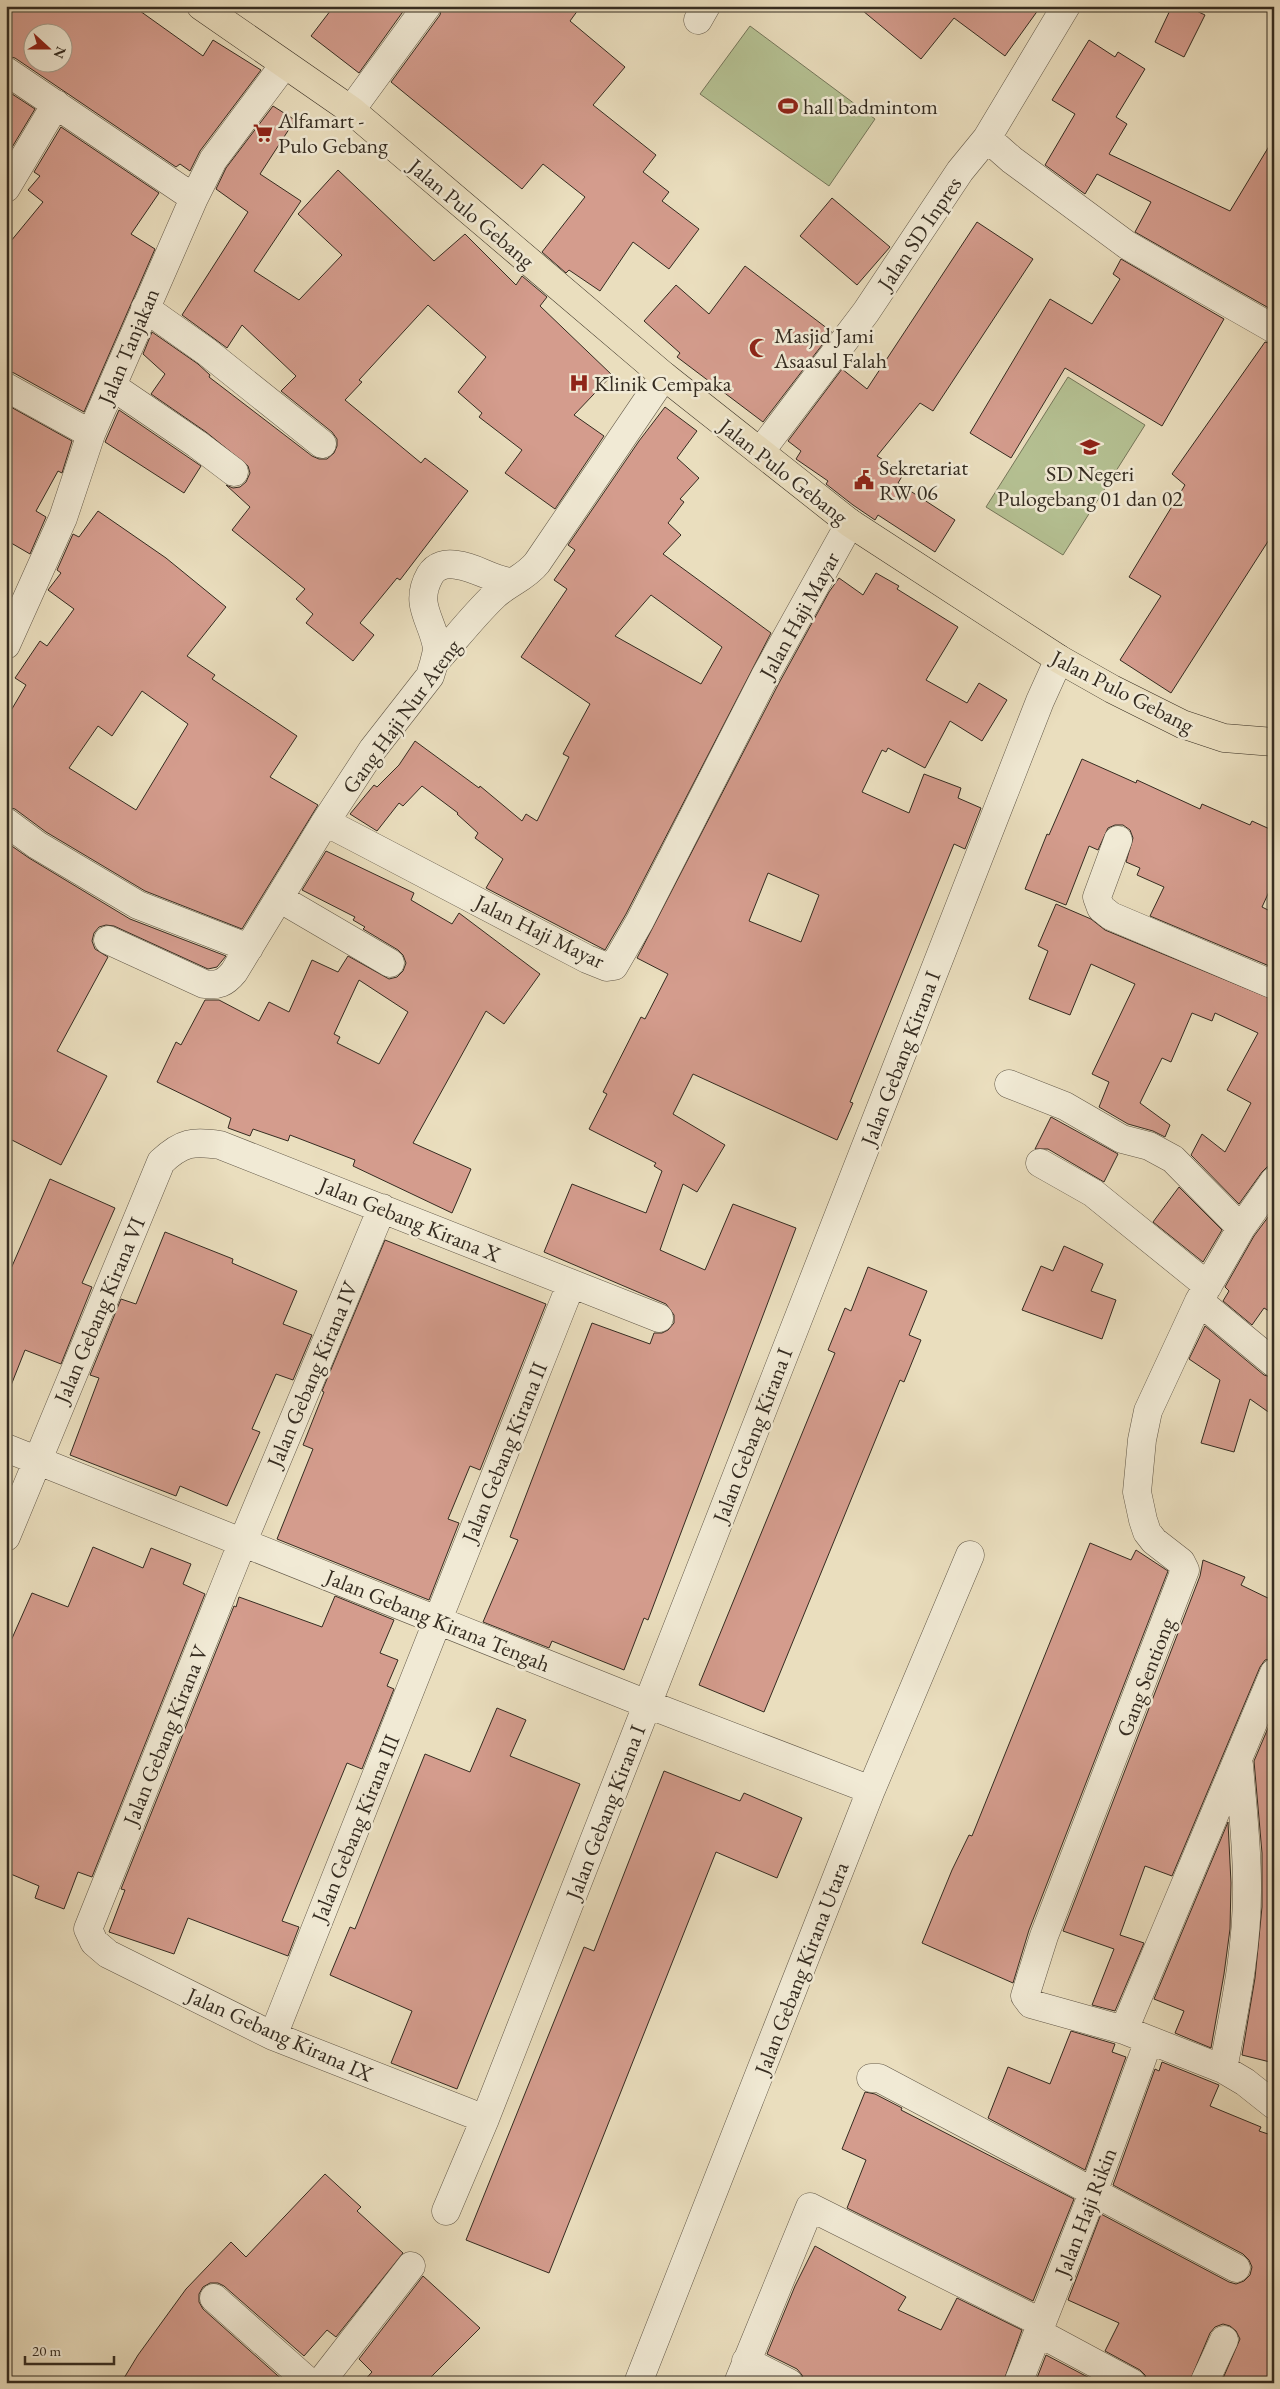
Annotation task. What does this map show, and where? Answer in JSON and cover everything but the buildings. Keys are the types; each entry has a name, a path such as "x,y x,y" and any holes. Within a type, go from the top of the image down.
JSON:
{"main road":[{"name":"Jalan Pulo Gebang","path":"204,7 352,110 664,376 850,523 1059,659 1182,724 1224,738 1274,742"}],"street":[{"path":"352,110 427,6"},
{"name":"Jalan SD Inpres","path":"760,452 866,312 960,170 987,138 1066,6"},
{"name":"Jalan Tanjakan","path":"6,645 63,518 91,434 194,198 213,160 284,64"},
{"path":"6,71 194,198"},
{"path":"7,184 56,104"},
{"path":"987,138 1012,160 1127,245 1274,329"},
{"path":"145,308 215,358 322,444"},
{"name":"Gang Haji Nur Ateng","path":"324,824 373,749 430,676 434,663 495,595 511,582 529,573 537,563 664,376"},
{"path":"6,386 91,434"},
{"path":"112,386 197,444 234,472"},
{"name":"Jalan Haji Mayar","path":"324,824 333,826 587,958 607,967 614,966 640,921 765,676 850,523"},
{"path":"434,663 437,650 424,610 423,600 424,585 433,570 442,564 458,565 500,581 511,582"},
{"name":"Jalan Gebang Kirana I","path":"446,2211 485,2119 1040,701 1059,659"},
{"path":"6,822 38,846 138,905 249,948"},
{"path":"108,940 192,979 214,986 228,979 249,948 324,824"},
{"path":"1118,840 1097,897 1101,908 1111,916 1274,985"},
{"path":"279,898 390,962"},
{"path":"1009,1084 1065,1106 1122,1139 1149,1146 1166,1154 1181,1166 1241,1228"},
{"name":"Jalan Gebang Kirana X","path":"162,1162 184,1145 198,1142 220,1145 659,1318"},
{"name":"Jalan Gebang Kirana VI","path":"6,1537 162,1162"},
{"path":"1040,1163 1092,1193 1203,1294 1274,1363"},
{"name":"Gang Sentiong","path":"1273,1184 1241,1228 1203,1294 1148,1411 1142,1440 1137,1492 1147,1532 1154,1541 1181,1562 1185,1570 1044,1936 1025,1996 1031,2004 1136,2035 1223,2069 1246,2082 1274,2105"},
{"name":"Jalan Gebang Kirana IV","path":"243,1541 382,1208"},
{"name":"Jalan Gebang Kirana II","path":"437,1620 571,1284"},
{"name":"Jalan Gebang Kirana Tengah","path":"6,1448 38,1459 647,1704 871,1790"},
{"name":"Jalan Gebang Kirana V","path":"88,1929 243,1541"},
{"name":"Jalan Gebang Kirana Utara","path":"638,2383 871,1790 970,1555"},
{"name":"Jalan Gebang Kirana III","path":"273,2036 437,1620"},
{"name":"Jalan Haji Rikin","path":"1018,2383 1093,2193 1136,2035 1239,1760 1274,1673"},
{"path":"1223,2069 1241,1971 1246,1920 1247,1883 1239,1760"},
{"name":"Jalan Gebang Kirana IX","path":"88,1929 94,1942 108,1954 273,2036 485,2119"},
{"path":"871,2078 878,2078 1236,2268"},
{"path":"789,2383 742,2372 810,2208 1041,2328 1132,2383"},
{"path":"320,2383 411,2266"},
{"path":"214,2298 310,2383"},
{"path":"1204,2383 1224,2340"}],"green space":[{"name":"hall badmintom","path":"750,26 875,119 829,186 700,94"},
{"path":"1068,377 1145,425 1063,555 986,507"}],"place":[{"name":"hall badmintom","path":"788,106"},
{"name":"Alfamart - Pulo Gebang","path":"263,133"},
{"name":"Masjid Jami Asaasul Falah","path":"759,348"},
{"name":"Klinik Cempaka","path":"579,383"},
{"name":"SD Negeri Pulogebang 01 dan 02","path":"1090,447"},
{"name":"Sekretariat RW 06","path":"864,480"}]}
